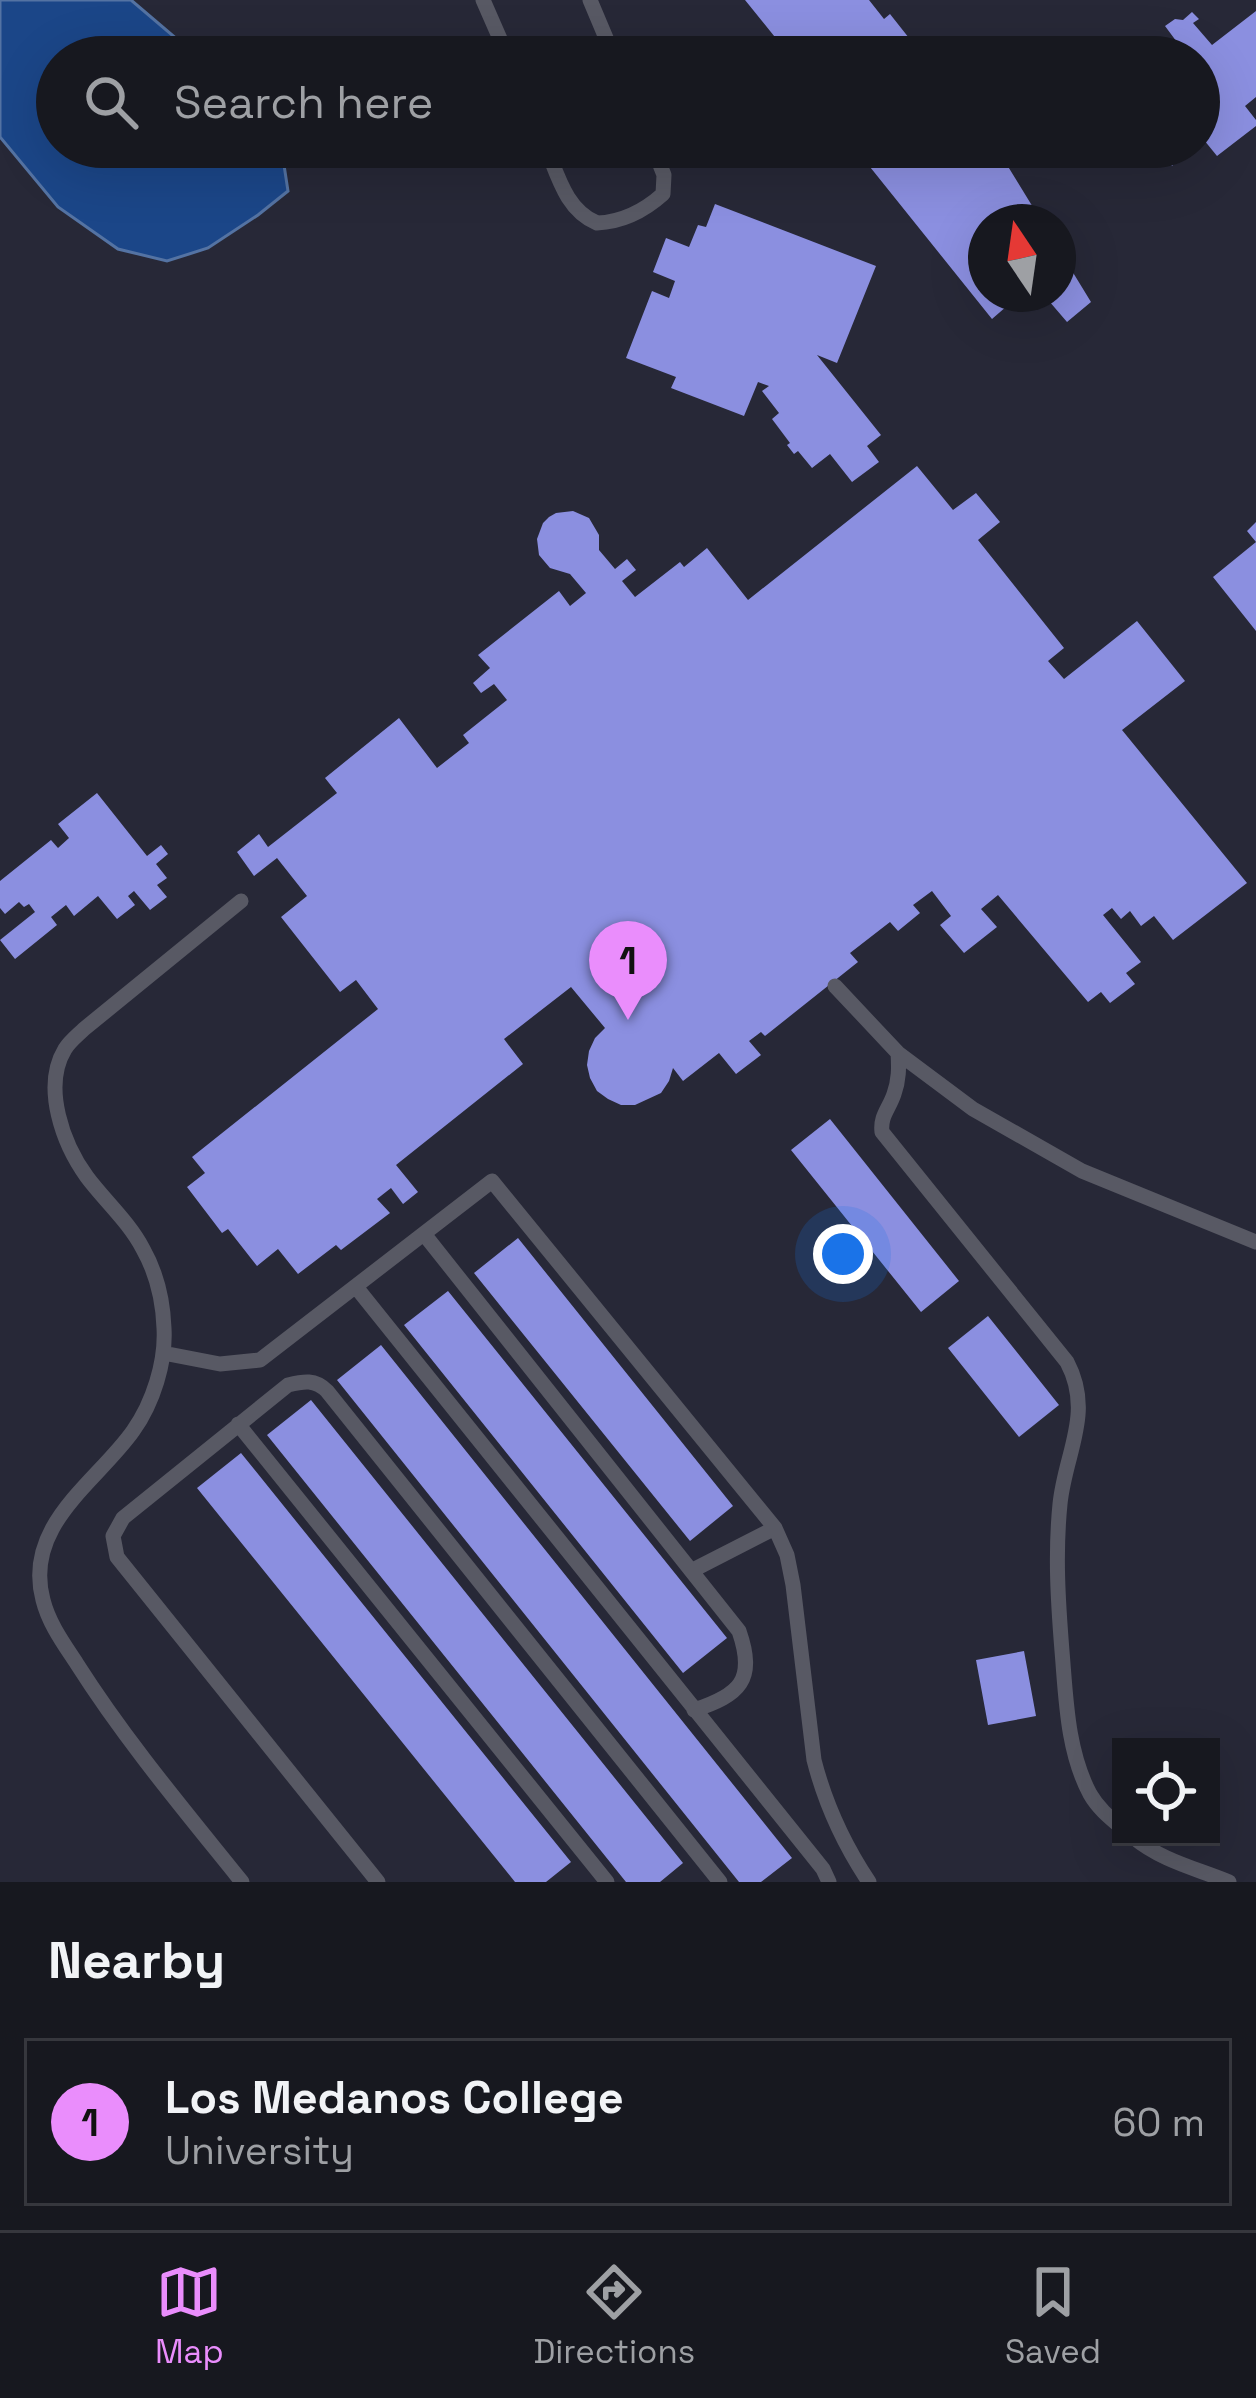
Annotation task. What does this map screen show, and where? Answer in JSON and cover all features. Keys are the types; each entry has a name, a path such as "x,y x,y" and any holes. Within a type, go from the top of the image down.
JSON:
{"lane":[{"path":"483,0 499,36"},
{"path":"590,0 605,36"},
{"path":"555,168 576,210 597,223 626,218 663,194 661,168"},
{"path":"242,901 84,1029 66,1047 56,1080 59,1118 72,1153 141,1245 150,1263 165,1330 147,1406 120,1449 78,1491 55,1524 40,1582 49,1618 95,1693 242,1882"},
{"path":"835,986 898,1053 973,1109 1082,1171 1256,1242"},
{"path":"898,1053 897,1086 882,1117 882,1132 1067,1362 1076,1381 1078,1418 1060,1498 1056,1558 1066,1702 1082,1775 1100,1809 1112,1819"},
{"path":"163,1353 220,1364 260,1360 492,1181 776,1528 793,1585 814,1760 829,1807 867,1881"},
{"path":"424,1234 739,1631 748,1661 745,1675 728,1697 694,1710"},
{"path":"356,1287 826,1876"},
{"path":"378,1882 117,1557 112,1536 170,1478 238,1424 288,1385 308,1381 321,1385 720,1882"},
{"path":"238,1424 607,1882"},
{"path":"693,1570 776,1528"},
{"path":"1144,1846 1168,1860 1229,1882"}],"shaded area":[{"path":"0,0 1256,0 1256,1882 0,1882"}],"water":[{"path":"0,0 131,0 173,36 36,36 36,168 284,168 288,191 208,248 167,261 118,249 58,207 0,137"}],"building":[{"path":"745,0 869,0 884,19 890,14 907,36 774,36"},
{"path":"1256,11 1256,97 1245,106 1256,126 1220,154 1220,39"},
{"path":"1192,12 1199,19 1193,23 1204,36 1172,36 1165,26"},
{"path":"871,168 1009,168 1031,204 968,204 968,289"},
{"path":"715,204 876,266 837,363 817,355 881,435 867,446 879,462 852,482 830,454 812,468 798,451 794,454 772,419 779,413 762,391 769,386 758,382 744,416 671,388 676,377 626,358 652,291 669,298 675,281 653,272 666,238 689,247 698,225 706,227"},
{"path":"1076,277 1091,302 1067,322 1058,312 1076,312"},
{"path":"917,466 953,510 976,493 1000,522 978,540 1064,648 1048,661 1064,679 1137,621 1185,681 1122,730 1247,883 1173,940 1154,916 1141,926 1130,911 1121,919 1112,908 1103,915 1141,962 1126,973 1135,984 1110,1003 1101,992 1088,1002 998,895 981,909 997,927 964,953 940,925 951,916 932,891 913,905 920,913 898,931 890,922 850,953 858,962 765,1036 761,1032 749,1041 761,1055 736,1074 719,1053 683,1081 673,1068 661,1093 635,1105 621,1105 597,1091 587,1065 595,1038 605,1028 571,987 504,1039 523,1064 396,1165 418,1192 403,1204 391,1188 377,1199 390,1213 341,1250 336,1245 298,1274 278,1249 257,1266 228,1229 222,1233 187,1187 205,1173 192,1157 378,1009 356,980 340,992 281,917 307,896 277,858 254,876 237,852 259,834 268,847 337,793 325,778 399,718 437,768 469,743 463,735 507,700 494,684 481,693 473,683 490,668 478,655 559,591 570,606 586,593 570,574 550,568 539,555 537,539 543,523 556,513 573,511 589,518 599,535 599,550 615,569 627,559 636,570 622,581 635,597 680,562 684,567 707,548 748,600"},
{"path":"1256,542 1256,631 1213,577"},
{"path":"97,793 147,856 161,845 168,854 156,864 167,878 157,885 167,897 150,910 134,891 128,896 135,905 117,919 98,896 74,916 66,905 51,917 57,925 15,959 0,940 35,912 29,904 24,907 19,902 5,914 0,908 0,881 51,840 58,848 69,838 58,824"},
{"path":"830,1119 959,1281 921,1312 791,1150"},
{"path":"518,1238 733,1506 690,1541 474,1273"},
{"path":"448,1291 727,1638 683,1673 404,1325"},
{"path":"988,1316 1059,1405 1019,1437 948,1348"},
{"path":"381,1345 792,1858 761,1882 739,1882 337,1380"},
{"path":"311,1400 683,1863 660,1882 626,1882 267,1435"},
{"path":"241,1453 571,1862 546,1882 515,1882 197,1488"},
{"path":"1024,1651 1036,1716 988,1725 976,1660"}],"place":[{"name":"Los Medanos College","path":"628,1020"}]}
